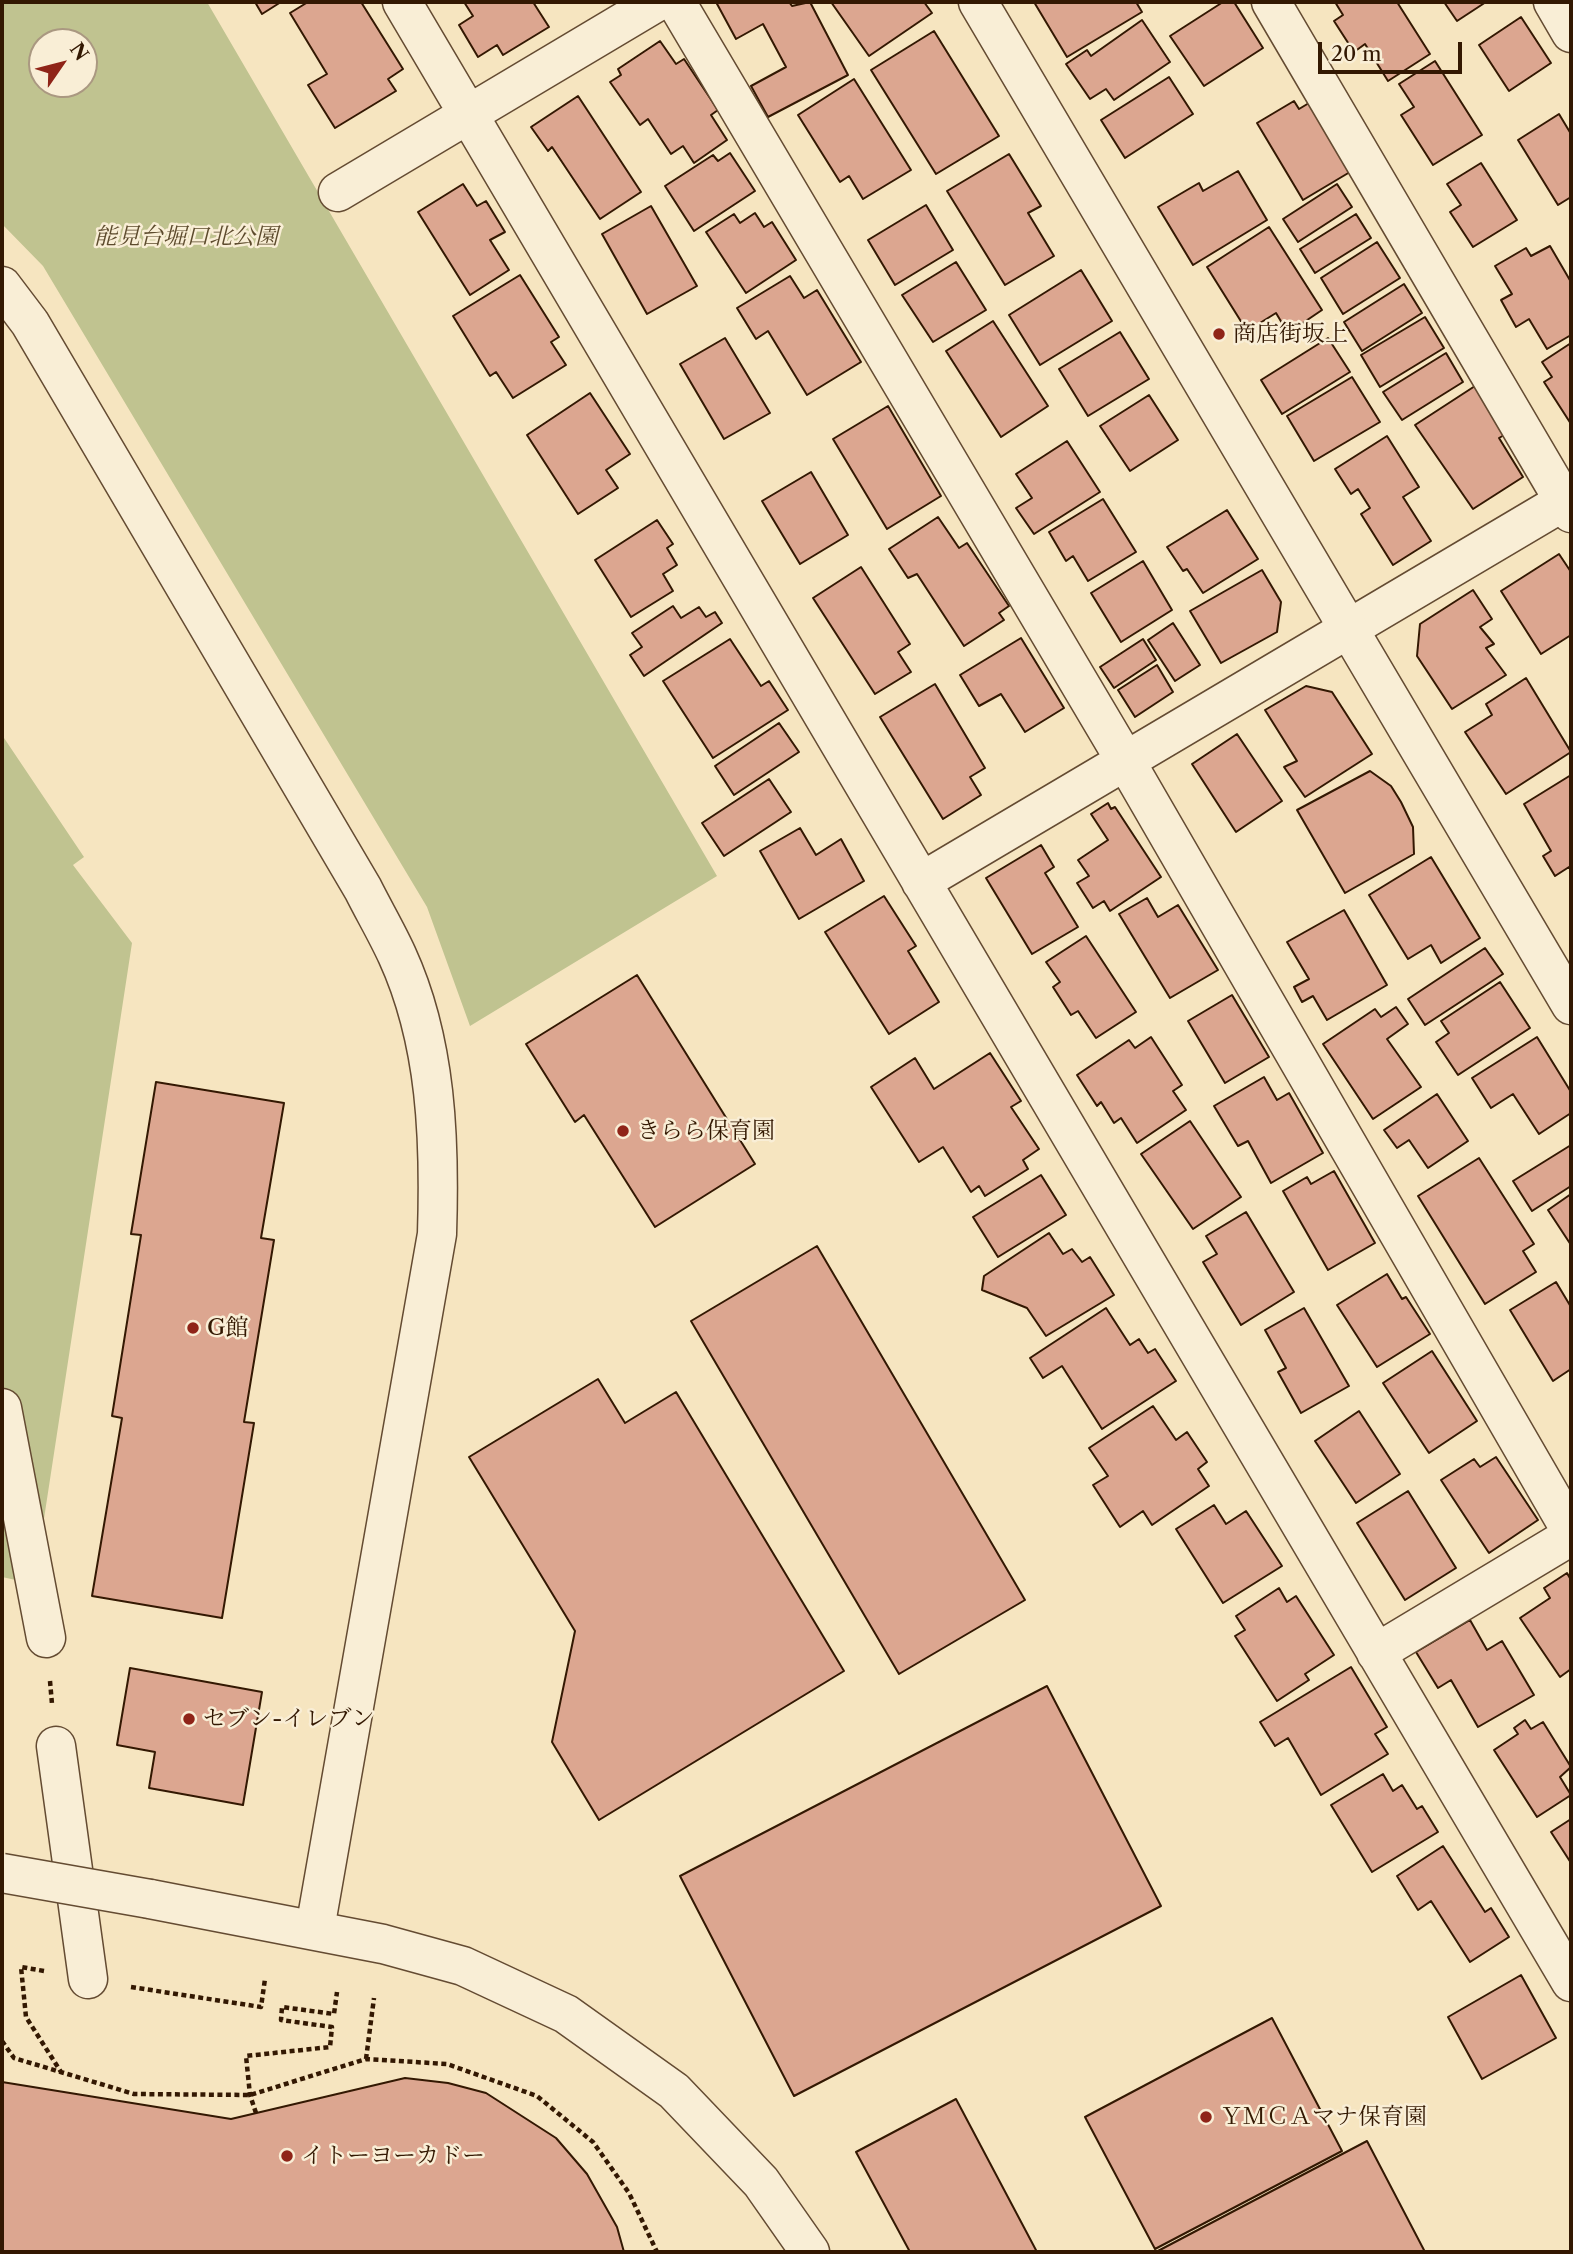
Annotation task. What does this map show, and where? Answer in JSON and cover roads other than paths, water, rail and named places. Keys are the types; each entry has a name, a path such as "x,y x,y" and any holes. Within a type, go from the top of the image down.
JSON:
{"street":[{"path":"402,2 1571,1982"},
{"path":"338,191 657,2"},
{"path":"676,2 1125,760 1571,1534 1376,1653"},
{"path":"978,2 1571,1004"},
{"path":"921,882 1349,626 1569,504 1271,2"},
{"path":"1553,2 1571,33"},
{"path":"2,286 30,323 363,889 398,957 421,1022 432,1085 439,1160 437,1234 315,1929"},
{"path":"2,1408 46,1638"},
{"path":"56,1746 88,1979"},
{"path":"2,1873 315,1929 463,1966 566,2014 674,2091 761,2182 810,2252"}],"place":[{"name":"商店街坂上","path":"1219,334"},
{"name":"きらら保育園","path":"623,1131"},
{"name":"G館","path":"193,1328"},
{"name":"セブン-イレブン","path":"189,1719"},
{"name":"ＹＭＣＡマナ保育園","path":"1206,2117"},
{"name":"イトーヨーカドー","path":"287,2156"}],"park label":[{"name":"能見台堀口北公園","path":"186,237"}]}
